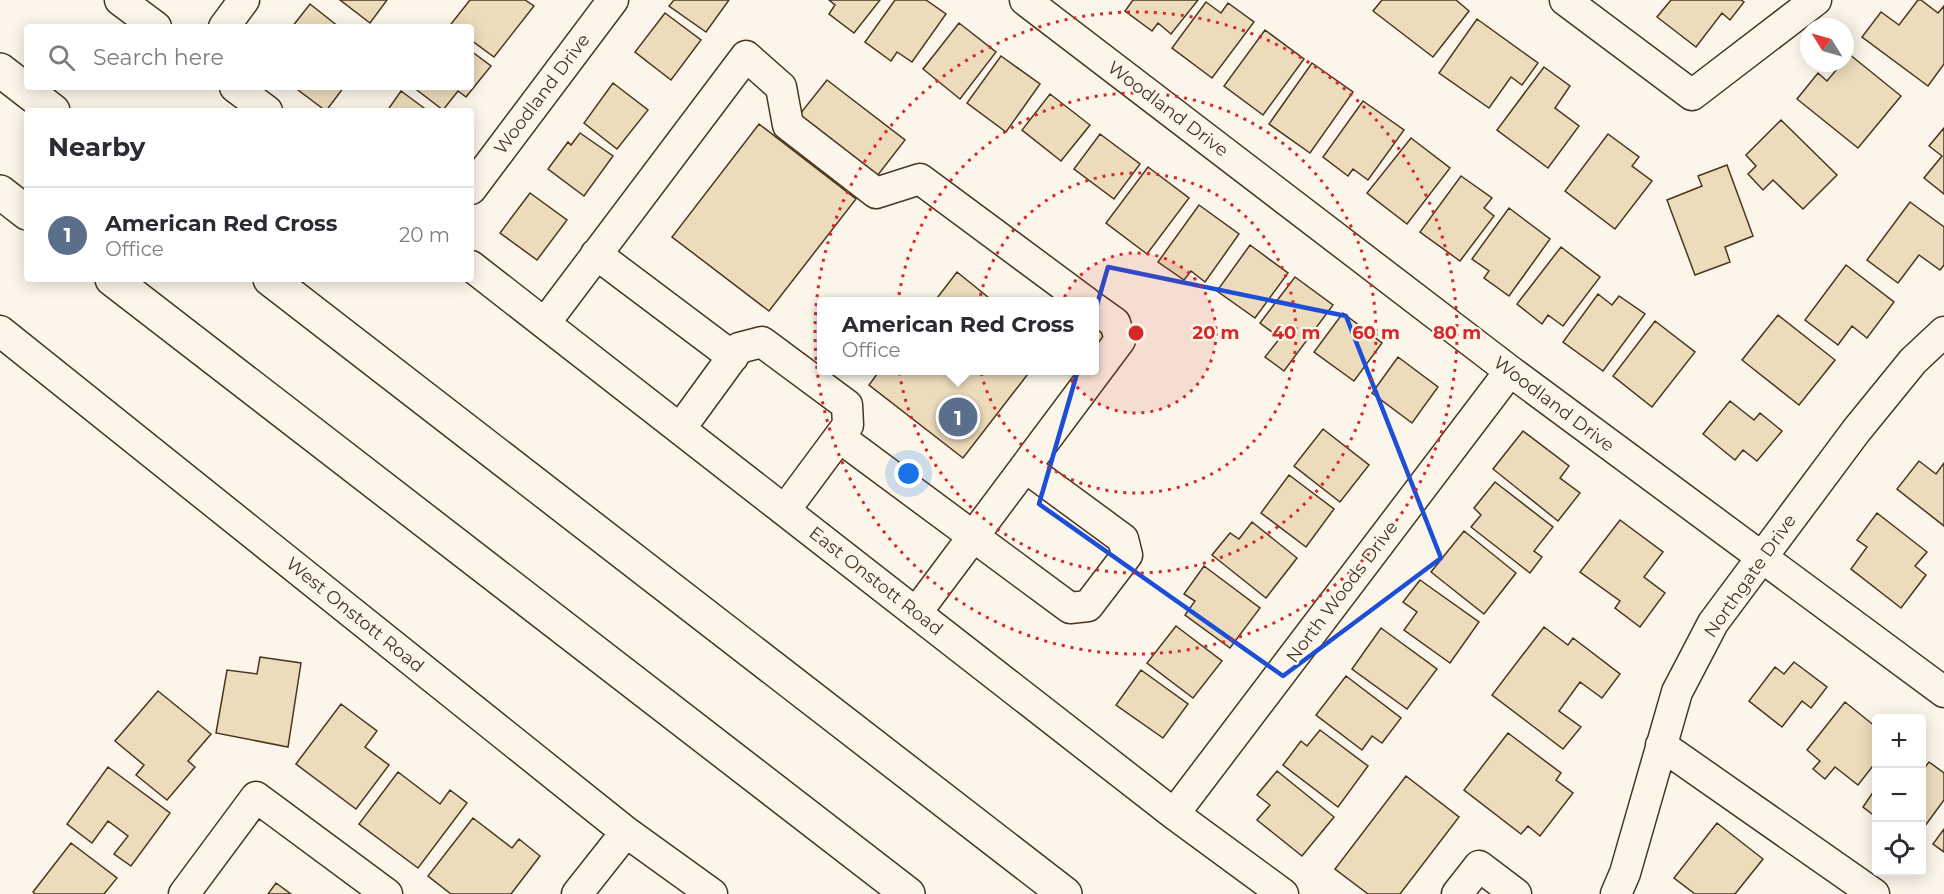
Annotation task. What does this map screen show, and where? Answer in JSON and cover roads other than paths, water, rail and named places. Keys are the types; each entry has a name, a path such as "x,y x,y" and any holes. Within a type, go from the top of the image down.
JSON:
{"highway":[{"path":"0,70 24,89"},
{"path":"26,90 49,108"},
{"path":"0,192 24,211"},
{"path":"116,282 908,894"},
{"path":"274,282 1065,894"}],"street":[{"path":"120,0 152,24"},
{"path":"226,24 244,0"},
{"name":"Woodland Drive","path":"474,185 613,0"},
{"name":"Woodland Drive","path":"1025,0 1510,371 1944,692"},
{"path":"1565,0 1692,95 1816,0"},
{"path":"544,323 746,56 781,87 788,125 876,193 920,178 1079,297"},
{"path":"239,90 263,108"},
{"path":"596,254 733,357"},
{"name":"East Onstott Road","path":"474,268 1174,814 1283,894"},
{"path":"1099,311 1115,323 1120,340 1099,368"},
{"name":"West Onstott Road","path":"0,331 626,832 712,894"},
{"name":"Northgate Drive","path":"1616,894 1625,873 1677,692 1713,623 1856,430 1913,361 1944,332"},
{"path":"680,429 739,348 762,342 847,405 848,425 785,510"},
{"name":"North Woods Drive","path":"1174,814 1510,371"},
{"path":"916,613 1094,375"},
{"path":"839,437 1070,608 1088,606 1127,555 1123,538 1025,467"},
{"path":"1662,745 1874,894"},
{"path":"184,894 256,797 387,894"},
{"path":"577,894 626,832"},
{"path":"1457,894 1479,866 1516,894"}],"place":[{"name":"American Red Cross","path":"958,417"}]}
